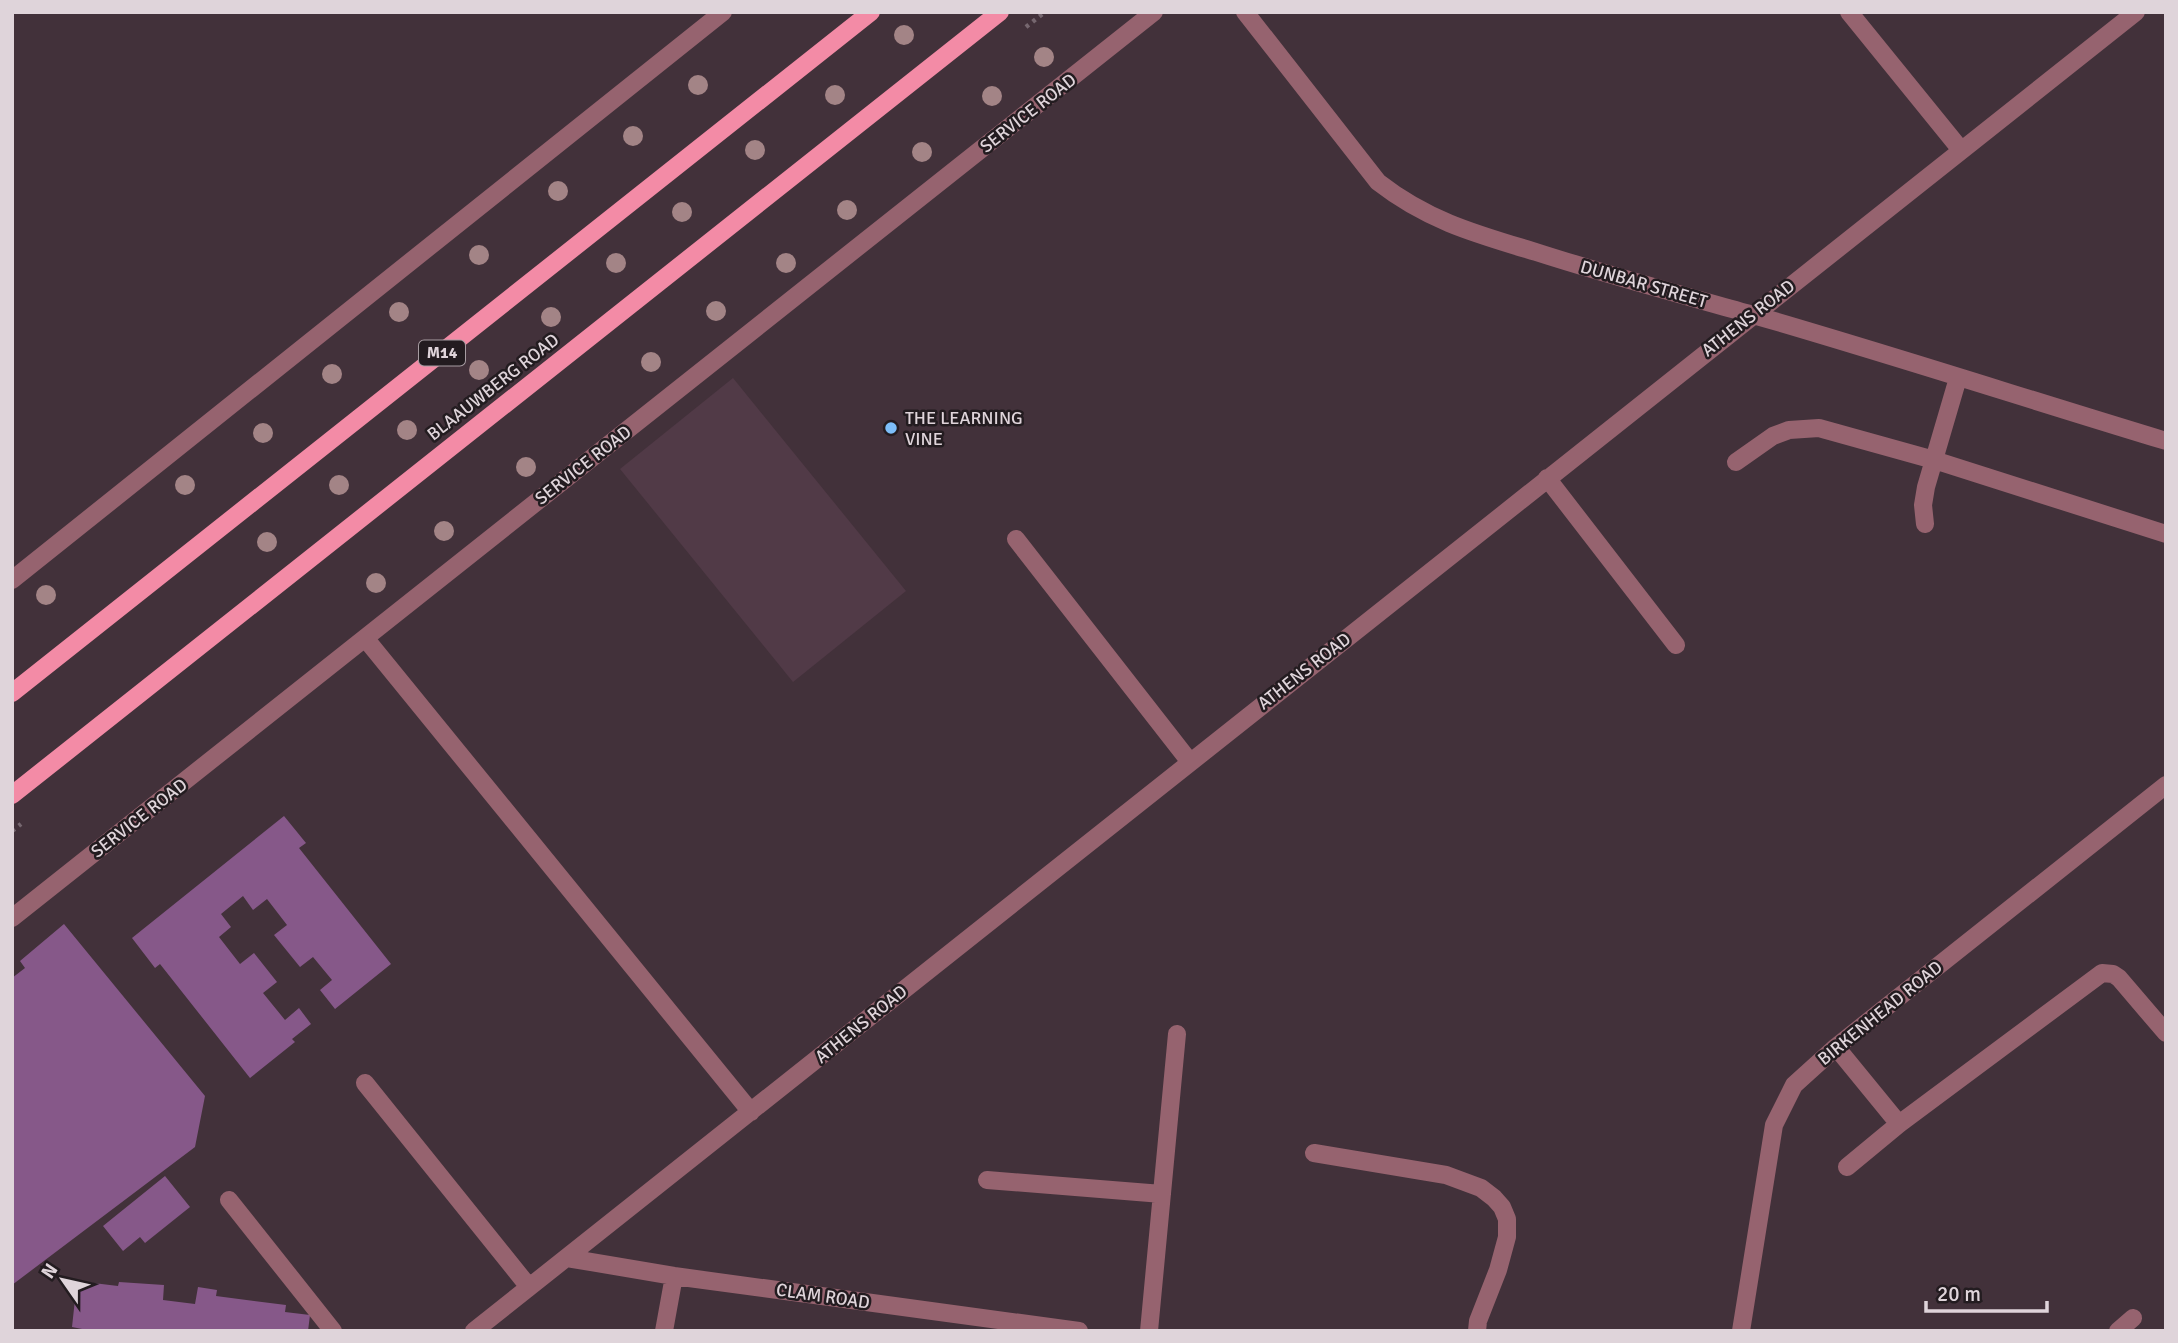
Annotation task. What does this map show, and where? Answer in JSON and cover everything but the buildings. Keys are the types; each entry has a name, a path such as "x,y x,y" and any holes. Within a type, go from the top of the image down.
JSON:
{"main road":[{"name":"M14","path":"12,693 871,12"},
{"name":"BLAAUWBERG ROAD","path":"12,795 1000,12"}],"street":[{"path":"12,580 723,12"},
{"name":"SERVICE ROAD","path":"12,918 1154,12"},
{"name":"DUNBAR STREET","path":"1245,12 1378,182 1403,202 1427,214 1469,232 1592,270 1752,315 2166,441"},
{"path":"1849,12 1961,150"},
{"name":"ATHENS ROAD","path":"474,1331 2136,12"},
{"path":"1925,524 1923,505 1958,377"},
{"path":"1736,462 1773,436 1802,428 1819,428 1934,460 2166,534"},
{"path":"1547,478 1676,645"},
{"path":"1016,539 1190,762"},
{"path":"365,638 751,1112"},
{"name":"BIRKENHEAD ROAD","path":"1741,1331 1774,1125 1794,1085 1836,1047 2166,785"},
{"path":"1847,1167 1899,1124 2102,973 2107,972 2119,978 2166,1033"},
{"path":"1149,1331 1177,1034"},
{"path":"1836,1047 1899,1124"},
{"path":"365,1083 529,1287"},
{"path":"1314,1153 1446,1175 1481,1188 1494,1198 1507,1219 1507,1237 1477,1331"},
{"path":"987,1180 1162,1194"},
{"path":"229,1200 333,1331"},
{"name":"CLAM ROAD","path":"567,1258 674,1276 1079,1331"},
{"path":"664,1331 674,1276"},
{"path":"2118,1331 2133,1318"}],"shaded area":[{"path":"733,378 906,591 793,682 620,469"}],"place":[{"name":"THE LEARNING VINE","path":"891,428"}]}
